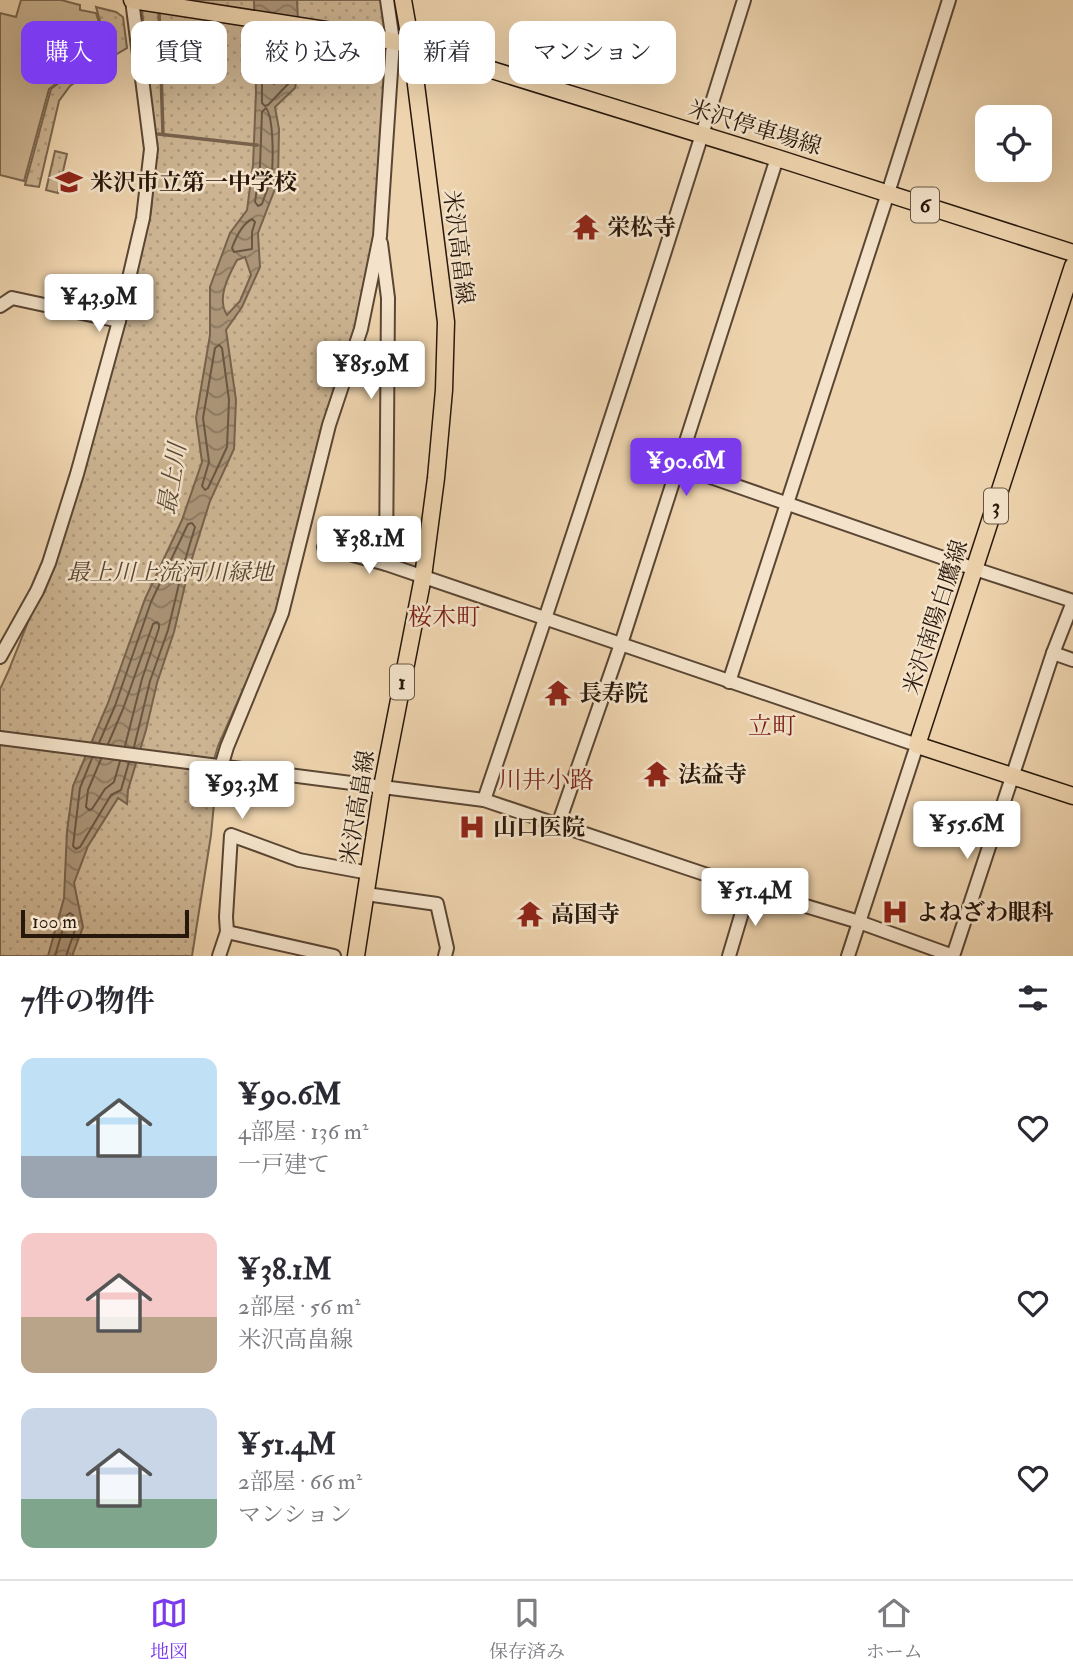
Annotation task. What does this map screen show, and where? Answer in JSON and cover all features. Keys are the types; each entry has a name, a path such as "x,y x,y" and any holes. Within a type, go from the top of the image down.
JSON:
{"main road":[{"name":"米沢停車場線","path":"132,0 262,21"},
{"name":"米沢高畠線","path":"403,0 407,21"},
{"name":"米沢停車場線","path":"385,40 399,43"},
{"name":"米沢停車場線","path":"495,71 1073,253"},
{"name":"米沢高畠線","path":"356,956 382,787 423,578 444,390 446,322 416,84"},
{"name":"米沢南陽白鷹線","path":"916,745 1073,266"},
{"path":"916,745 1073,796"}],"street":[{"path":"0,657 37,591 49,563 77,474 144,218 150,149 132,0"},
{"path":"385,40 387,0"},
{"path":"484,800 546,617 744,0"},
{"path":"729,682 949,0"},
{"path":"220,767 282,613 329,425 361,329 380,236 384,84"},
{"path":"558,825 621,644 777,158"},
{"path":"380,236 388,298 387,564"},
{"path":"0,306 12,298 119,321"},
{"path":"2,738 484,800 749,890 859,922 953,956 1053,653 1073,602 679,466"},
{"path":"324,547 387,564 546,617 916,745 848,956"},
{"path":"1053,653 1073,660"},
{"path":"219,956 227,932 231,835 299,860 369,873"},
{"path":"729,956 749,890"},
{"path":"366,894 437,904 447,948 444,956"},
{"path":"227,932 334,956"},
{"path":"910,956 915,942"}],"green space":[{"path":"21,0 61,0 80,5 80,10 96,13 99,21 21,21 21,84 55,84 49,89 24,181 0,175 0,13 16,17"},
{"name":"最上川上流河川緑地","path":"141,0 383,0 384,21 241,21 241,84 385,84 385,29 387,58 374,233 356,327 279,608 218,746 210,773 215,793 211,835 192,956 0,956 0,689 40,592 137,271 151,212 156,147 150,84 227,84 227,21 143,21"},
{"path":"96,7 116,12 123,17 127,48 117,54 117,21 100,21"},
{"path":"58,84 73,84 59,101 39,187 25,185 51,89"},
{"path":"55,151 67,154 58,193 46,190"}],"water":[{"path":"254,0 297,0 298,21 254,21"},
{"path":"256,84 296,84 295,88 275,107 279,129 278,181 258,233 260,267 242,307 226,330 236,400 234,449 210,501 189,568 174,632 128,790 127,804 118,798 88,846 74,883 83,927 72,956 48,956 64,898 67,831 73,786 108,703 145,599 182,520 202,462 196,418 210,335 210,287 230,233 247,210 253,165","holes":["245,257 251,275 240,301 227,315 223,301 227,280 237,260"]}],"waterway":[{"path":"159,11 163,134"},
{"path":"158,134 257,145"}],"place":[{"name":"米沢市立第一中学校","path":"69,182"},
{"name":"栄松寺","path":"586,227"},
{"name":"長寿院","path":"558,693"},
{"name":"法益寺","path":"657,774"},
{"name":"山口医院","path":"472,827"},
{"name":"よねざわ眼科","path":"895,912"},
{"name":"高国寺","path":"530,914"}],"district":[{"name":"桜木町","path":"444,617"},
{"name":"立町","path":"772,726"},
{"name":"川井小路","path":"546,780"}],"water label":[{"name":"最上川","path":"172,479"}]}
